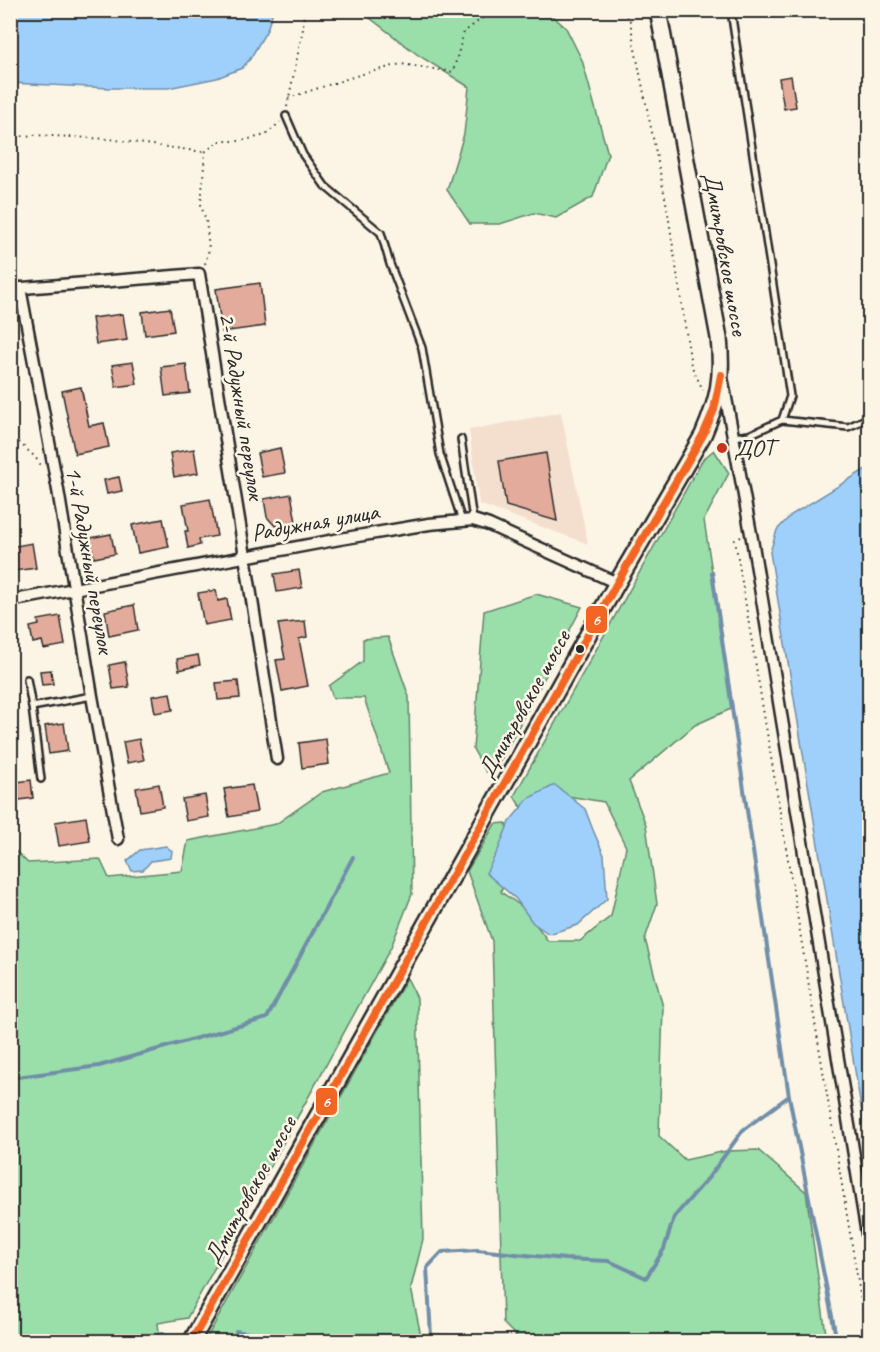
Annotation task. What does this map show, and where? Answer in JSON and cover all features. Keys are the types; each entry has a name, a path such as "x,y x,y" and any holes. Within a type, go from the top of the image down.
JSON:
{"street":[{"name":"Дмитровское шоссе","path":"191,1341 617,583 704,435 714,410 721,375 719,338 658,10"},
{"path":"15,289 199,274"},
{"name":"2-й Радужный переулок","path":"199,274 277,759"},
{"name":"1-й Радужный переулок","path":"15,289 58,490 118,839"},
{"path":"721,375 750,532 870,1252"},
{"name":"Радужная улица","path":"10,601 418,525 468,521 489,525 617,583"}],"lane":[{"path":"732,11 790,396 782,420"},
{"path":"286,116 303,154 324,186 381,233 390,264 422,348 440,454 468,521"},
{"path":"733,437 749,435 782,420 848,427 870,417"},
{"path":"461,439 468,521"},
{"path":"27,679 41,779"},
{"path":"32,707 92,696"}],"path":[{"path":"10,138 34,135 109,139 205,152 219,141 240,141 266,135 286,116 303,28 304,10"},
{"path":"288,98 401,64 453,72 464,32 493,10"},
{"path":"623,10 630,21 667,207 691,365 706,393"},
{"path":"199,274 210,249 206,220 201,206 205,152"},
{"path":"10,434 35,457 58,490"},
{"path":"750,532 735,540 867,1341"}],"shaded area":[{"path":"561,412 588,544 479,504 469,430"}],"green space":[{"path":"368,11 547,11 566,28 582,60 608,154 593,197 556,218 534,213 500,224 470,224 447,190 464,134 469,87 418,55 370,18"},
{"path":"714,450 729,473 704,520 733,708 695,725 629,781 646,825 657,904 645,939 663,1007 659,1136 685,1160 726,1151 758,1150 806,1192 827,1341 517,1341 517,1337 503,1323 492,941 467,871 495,824 506,823 511,851 501,892 524,908 548,941 580,941 611,916 626,847 604,802 543,792 523,811 514,796 703,459"},
{"path":"536,594 582,607 497,767 486,772 473,749 484,611"},
{"path":"388,637 409,697 412,894 391,947 187,1318 158,1323 160,1341 11,1341 10,846 28,863 100,859 109,878 182,871 188,841 276,824 322,792 389,773 364,698 333,698 329,686 363,661 363,639"},
{"path":"407,978 417,998 423,1239 411,1288 422,1341 205,1341"}],"water":[{"path":"11,10 273,11 267,30 242,68 217,78 168,88 110,88 11,83"},
{"path":"869,467 869,1156 770,552 777,530 791,515"},
{"path":"555,785 585,809 604,855 607,899 578,925 549,934 533,923 516,899 486,873 509,822 529,798"},
{"path":"166,846 172,851 171,858 151,861 143,870 132,871 127,861 140,850"}],"building":[{"path":"791,76 796,107 784,109 779,78"},
{"path":"260,283 265,326 222,332 216,289"},
{"path":"170,308 174,331 145,335 142,312"},
{"path":"123,314 127,340 96,344 92,318"},
{"path":"133,362 137,384 116,387 112,365"},
{"path":"186,364 190,393 165,396 161,367"},
{"path":"81,387 89,426 104,423 109,447 75,454 62,391"},
{"path":"280,448 285,473 262,477 257,453"},
{"path":"194,449 198,473 174,477 170,453"},
{"path":"546,453 557,521 506,506 499,461"},
{"path":"119,477 122,491 107,494 104,480"},
{"path":"291,494 296,522 275,526 267,517 264,499"},
{"path":"210,499 217,536 199,539 200,545 188,548 185,531 188,531 183,504"},
{"path":"163,519 169,547 138,553 132,525"},
{"path":"111,534 115,554 94,558 90,538"},
{"path":"32,543 36,568 14,571 10,547"},
{"path":"299,570 302,588 277,592 274,574"},
{"path":"216,590 218,601 227,599 231,620 204,625 198,593"},
{"path":"134,605 138,630 109,636 105,611"},
{"path":"60,616 65,645 44,649 42,641 33,643 30,627 39,625 38,620"},
{"path":"305,621 307,637 299,639 308,686 282,691 276,660 285,659 278,624"},
{"path":"198,655 200,665 179,670 177,659"},
{"path":"125,662 129,687 113,689 109,665"},
{"path":"51,670 53,684 42,685 40,671"},
{"path":"238,681 240,698 218,700 216,683"},
{"path":"170,693 173,710 155,713 152,696"},
{"path":"64,723 68,751 49,754 45,726"},
{"path":"139,739 144,760 127,763 123,742"},
{"path":"326,739 329,764 302,768 299,743"},
{"path":"31,780 33,798 13,801 10,783"},
{"path":"159,784 163,807 140,811 136,788"},
{"path":"252,785 257,812 229,817 224,789"},
{"path":"205,795 209,817 186,821 182,799"},
{"path":"86,817 90,841 59,846 55,822"}],"waterway":[{"path":"712,572 789,1096 837,1342"},
{"path":"10,1078 99,1066 267,1018 353,857"},
{"path":"431,1336 427,1268 442,1252 477,1250 609,1261 646,1278 664,1249 674,1217 709,1177 743,1130 789,1096"},
{"path":"236,1331 281,1339 342,1335 421,1335 510,1338 541,1342"},
{"path":"122,1342 163,1334"}],"transit line":[{"name":"6","path":"191,1342 617,583 703,435 714,410 721,375"}],"place":[{"name":"ДОТ","path":"722,448"}]}
